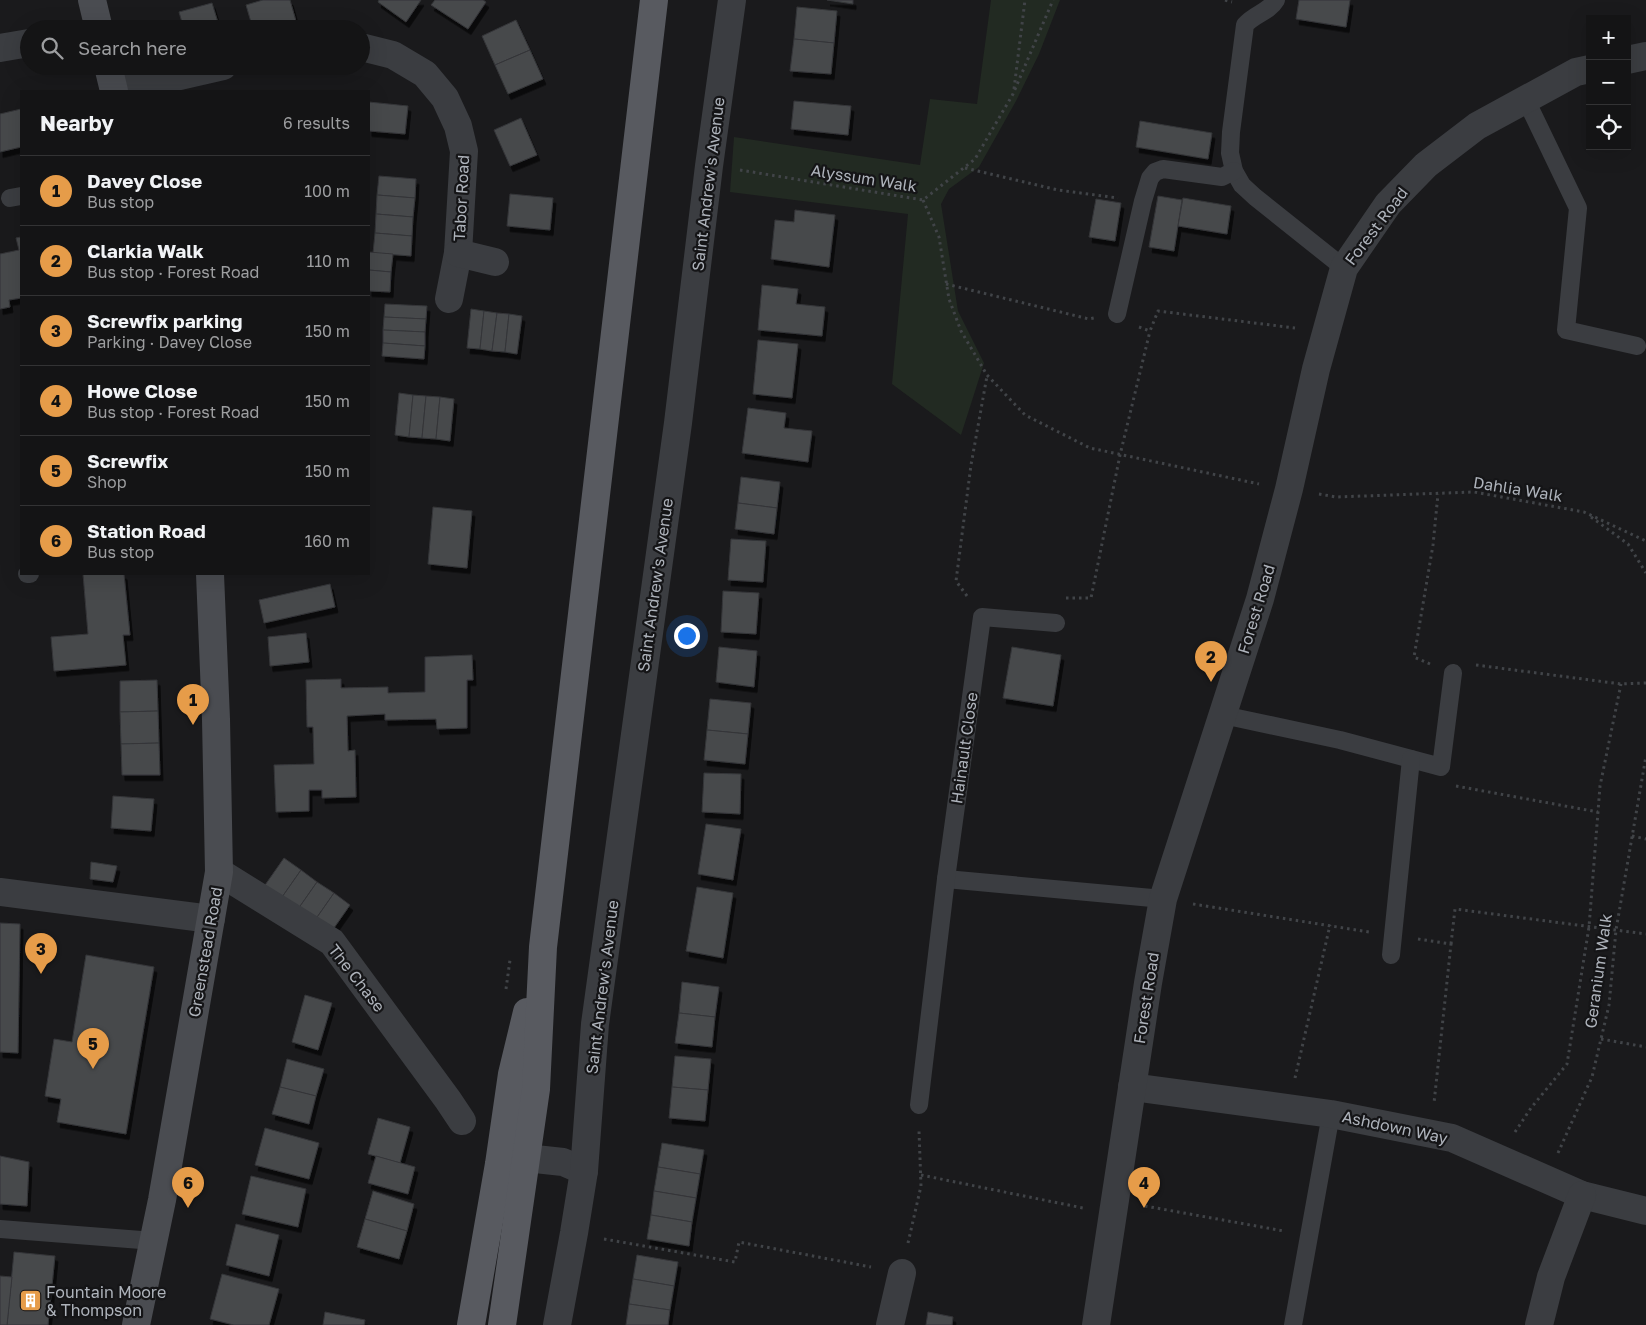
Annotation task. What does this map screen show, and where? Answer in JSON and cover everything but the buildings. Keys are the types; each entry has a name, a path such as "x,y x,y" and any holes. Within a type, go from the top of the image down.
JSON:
{"main road":[{"path":"502,1325 536,1090 543,947 654,0"},
{"path":"471,1325 499,1164 512,1074 543,947"},
{"path":"477,1325 492,1295 512,1171 519,1158 526,1158"}],"street":[{"path":"92,0 95,20"},
{"name":"Saint Andrew's Avenue","path":"557,1325 584,1171 595,1024 678,423 709,166 732,0"},
{"path":"0,48 20,45"},
{"name":"Tabor Road","path":"370,49 393,55 425,74 444,98 458,126 464,151 458,253 449,299"},
{"path":"1631,59 1646,56"},
{"name":"Forest Road","path":"1096,1325 1163,899 1260,599 1289,489 1316,369 1344,268 1388,204 1426,165 1477,126 1576,72 1586,69"},
{"path":"110,75 114,90"},
{"path":"118,90 184,75"},
{"name":"Tabor Road","path":"458,253 495,262"},
{"name":"Greenstead Road","path":"136,1325 154,1241 219,872 216,719 210,575"},
{"name":"The Chase","path":"219,872 332,942 462,1121"},
{"path":"0,892 211,919"},
{"name":"Ashdown Way","path":"1132,1087 1331,1114 1452,1138 1582,1194 1646,1211"},
{"path":"526,1158 563,1162 584,1171"},
{"path":"1539,1325 1551,1277 1582,1194"},
{"path":"890,1325 902,1273"}],"lane":[{"path":"1276,0 1272,7 1250,19 1245,25 1231,132 1230,153 1234,171 1242,184 1255,197 1344,268"},
{"path":"1526,100 1578,208 1566,330 1636,346"},
{"path":"1117,314 1150,178 1155,172 1163,169 1222,177 1234,171"},
{"path":"982,617 1056,623"},
{"name":"Hainault Close","path":"918,1105 946,879 982,617"},
{"path":"1223,715 1340,740 1441,767 1453,673"},
{"path":"1392,955 1411,759"},
{"path":"946,879 1163,899"},
{"path":"1293,1325 1331,1114"},
{"path":"0,1229 154,1241"}],"path":[{"path":"1013,94 1025,0"},
{"name":"Alyssum Walk","path":"709,166 923,200 975,159 1013,94 1053,0"},
{"path":"964,168 1058,190 1144,201"},
{"name":"Dahlia Walk","path":"923,200 939,237 949,300 961,331 987,375 1025,415 1090,448 1336,497 1474,492 1584,512 1646,541"},
{"path":"946,284 1089,319 1117,314 1121,321 1150,331"},
{"path":"1056,623 1066,598 1091,598 1120,455 1150,331 1158,311 1289,326 1325,336"},
{"path":"982,617 956,581 971,465 987,375"},
{"path":"1438,494 1433,546 1414,657 1453,673 1478,664 1620,684 1646,683"},
{"path":"1584,512 1628,544 1646,573"},
{"path":"1497,1158 1531,1108 1567,1064 1589,927 1600,786 1620,684"},
{"name":"Geranium Walk","path":"1546,1180 1592,1077 1601,1039 1609,1005 1616,930 1646,756"},
{"path":"1409,777 1598,812"},
{"path":"1632,836 1646,839"},
{"path":"1163,899 1451,944"},
{"path":"1431,1134 1455,909 1646,934"},
{"path":"1288,1108 1330,925"},
{"path":"1601,1039 1646,1047"},
{"path":"574,1233 735,1262 739,1242 902,1273 921,1186 918,1105"},
{"path":"921,1175 1114,1208 1309,1235"}],"shaded area":[{"path":"991,0 1060,0 1039,54 1016,101 979,167 949,189 941,204 958,311 984,363 961,435 892,384 908,214 730,192 734,137 920,165 930,99 977,104"}],"place":[{"name":"Clarkia Walk","path":"1211,682"},
{"name":"Davey Close","path":"193,725"},
{"name":"Screwfix parking","path":"41,974"},
{"name":"Screwfix","path":"93,1069"},
{"name":"Station Road","path":"188,1208"},
{"name":"Howe Close","path":"1144,1208"},
{"name":"Fountain Moore & Thompson","path":"30,1301"}]}
